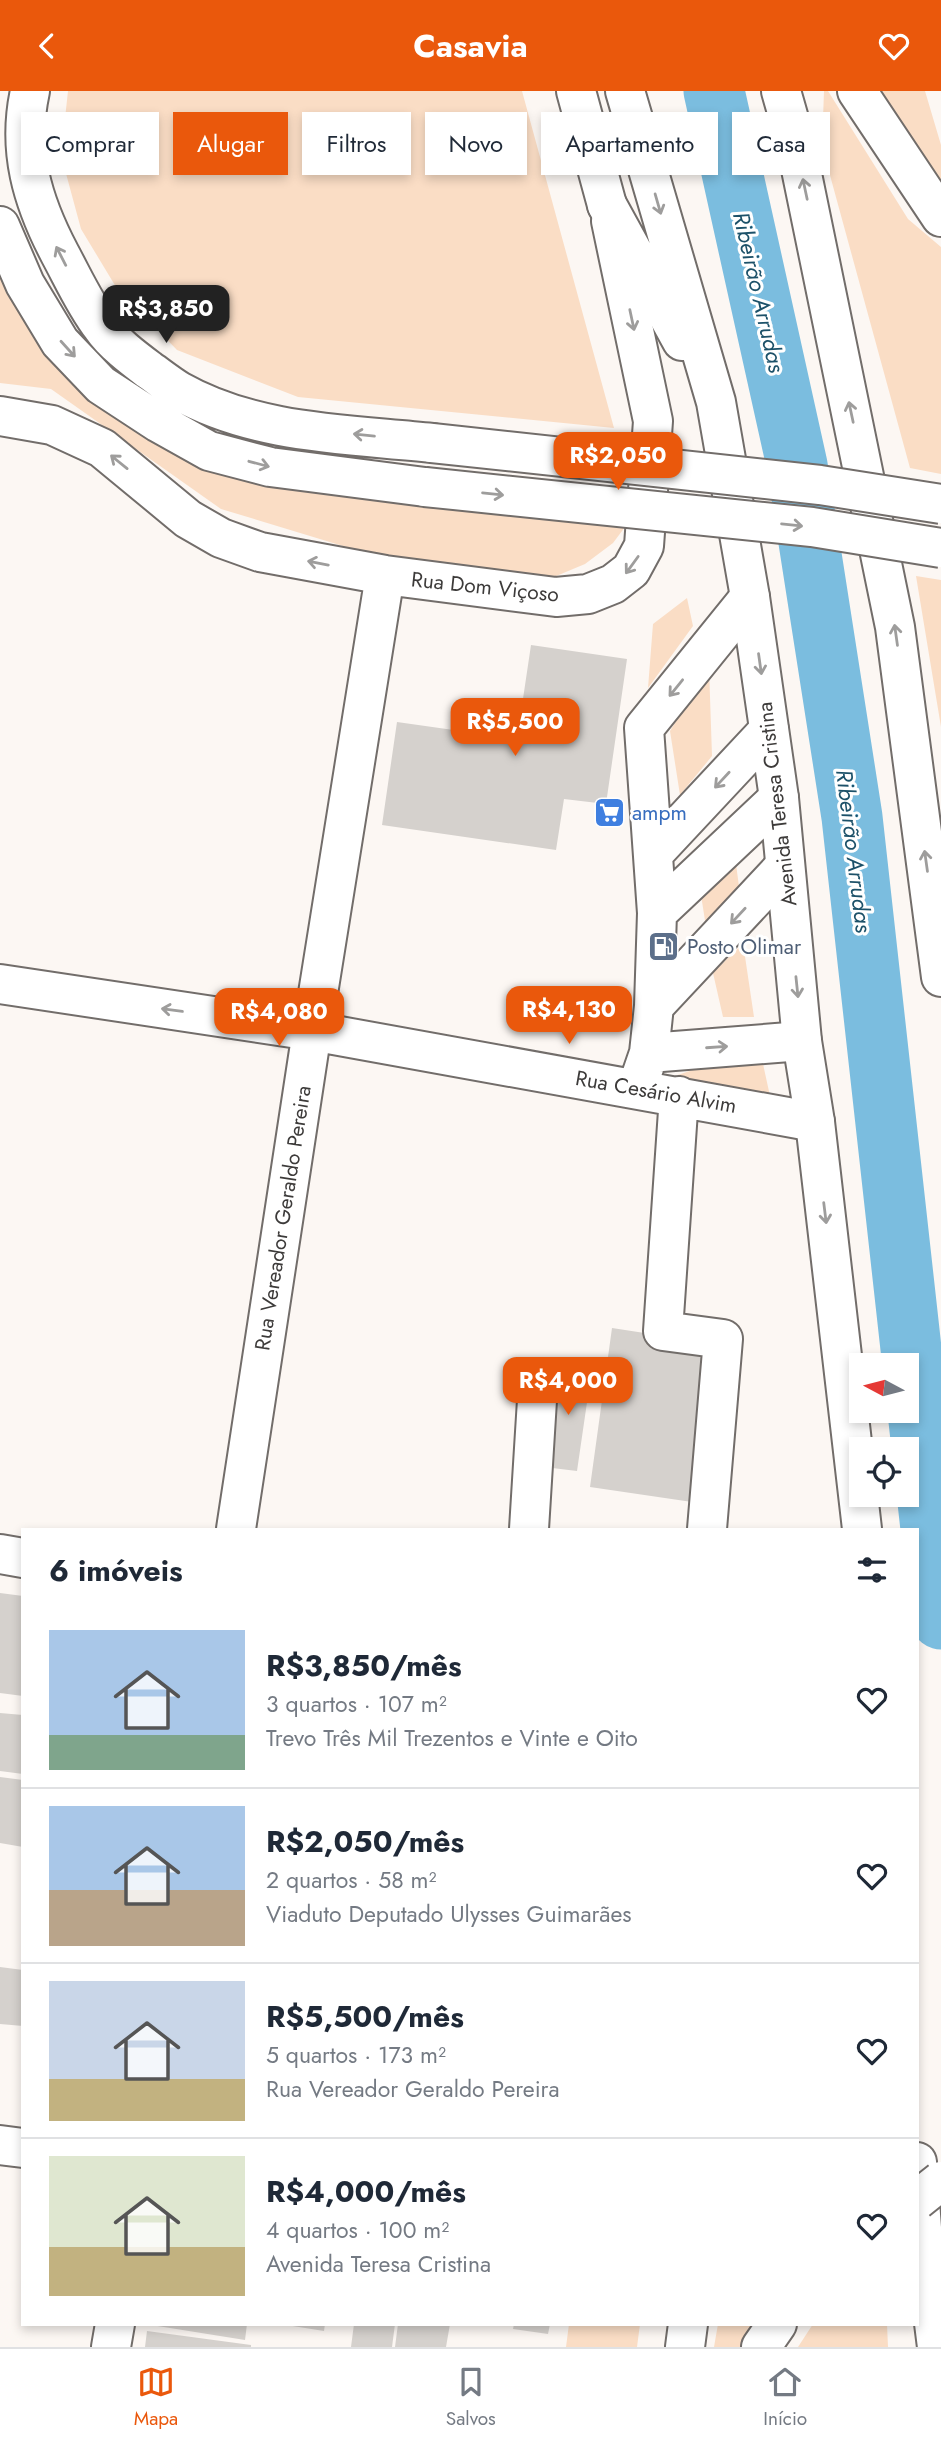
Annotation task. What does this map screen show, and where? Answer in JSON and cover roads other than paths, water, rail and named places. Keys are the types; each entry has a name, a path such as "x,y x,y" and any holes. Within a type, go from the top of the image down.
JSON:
{"main road":[{"path":"30,91 24,118 28,172 45,225 77,288 103,329 139,362 179,391 231,414 282,427 820,485 941,504"},
{"path":"576,91 607,205 716,402"},
{"name":"Avenida Teresa Cristina","path":"625,91 716,402 750,597 779,798 802,1041 815,1122 862,1528"},
{"path":"780,91 795,140 895,627 941,977"},
{"path":"856,91 941,217"},
{"name":"Rua Dom Viçoso","path":"0,416 52,425 102,448 188,519 221,538 260,552 385,575 556,597 587,594 613,584 631,571 644,546 653,421 607,205"},
{"path":"0,226 24,284 60,342 102,385 159,423 209,451 270,467 425,487 811,527 941,548"},
{"name":"Rua Vereador Geraldo Pereira","path":"236,1528 385,575"},
{"path":"750,597 644,728 657,913 654,1006 643,1070 802,1041"},
{"path":"654,853 769,730"},
{"path":"657,913 779,798"},
{"path":"654,1006 785,866"},
{"name":"Rua Cesário Alvim","path":"0,985 312,1031 643,1070 679,1096 815,1122"},
{"path":"679,1096 663,1331 723,1339 707,1528"},
{"path":"529,1528 537,1400"},
{"path":"0,1555 21,1558"},
{"path":"0,2145 21,2148"},
{"path":"919,2198 941,2181"},
{"path":"919,2188 937,2347"},
{"path":"111,2347 115,2326"},
{"path":"685,2347 688,2326"},
{"path":"761,2347 776,2326"}],"waterway":[{"name":"Ribeirão Arrudas","path":"714,91 797,465 852,817 941,1619"}],"place":[{"name":"ampm","path":"609,813"},
{"name":"Posto Olimar","path":"664,947"}]}
